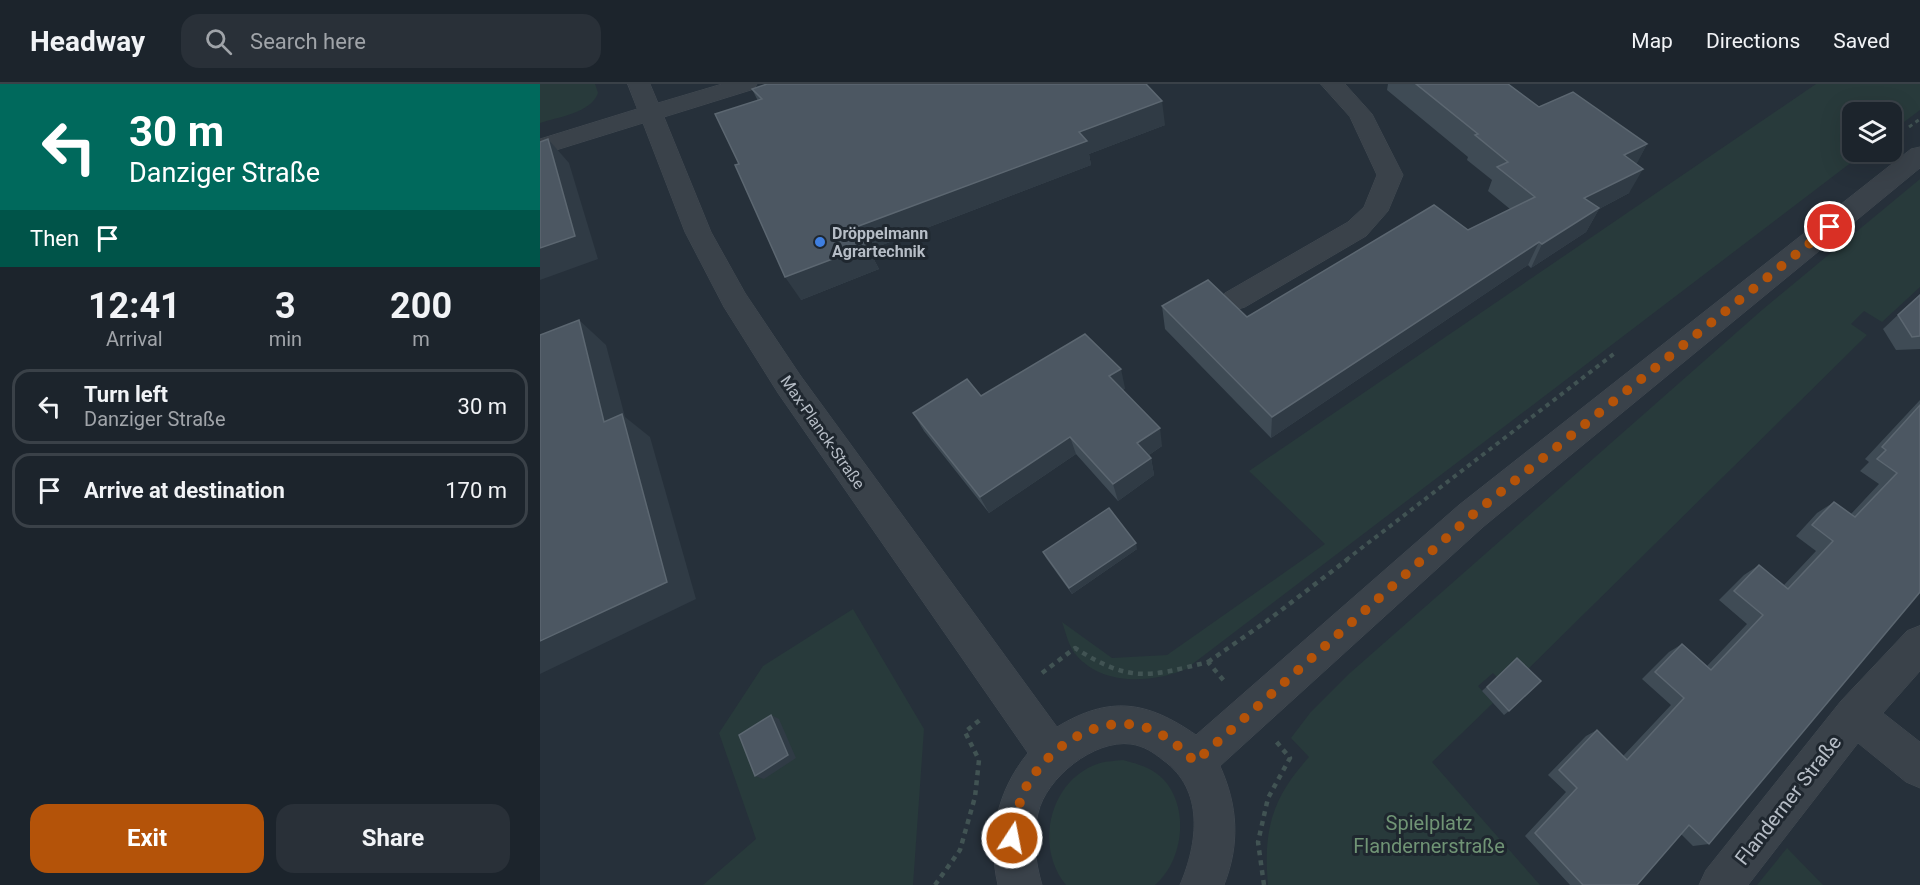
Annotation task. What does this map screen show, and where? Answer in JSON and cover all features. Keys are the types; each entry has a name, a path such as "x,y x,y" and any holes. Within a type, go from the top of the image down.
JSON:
{"street":[{"name":"Max-Planck-Straße","path":"639,84 698,232 734,300 801,402 1052,753"},
{"path":"540,147 746,84"},
{"path":"1235,300 1357,229 1375,211 1390,175 1360,114 1332,84"},
{"path":"1195,762 1471,516 1920,155"},
{"name":"Flanderner Straße","path":"1721,885 1855,715 1920,644"},
{"path":"1855,715 1920,768"},
{"path":"1020,885 1014,862 1012,838 1024,791 1036,770 1052,753 1075,737 1101,727 1127,725 1153,730 1176,742 1195,762 1208,784 1216,837 1211,866 1202,885"}],"path":[{"path":"1208,662 1267,621 1623,347"},
{"path":"935,885 960,850 975,797 979,760 965,732"}],"green space":[{"path":"540,84 595,84 598,93 589,105 581,110 540,123"},
{"path":"1816,84 1920,84 1920,110 1902,124 1902,102 1842,102 1842,162 1852,162 1186,669 1159,677 1129,679 1100,673 1088,666 1074,653 1062,622 1112,658 1167,655 1325,544 1249,471"},
{"name":"Spielplatz Flandernerstraße","path":"1920,179 1920,287 1882,322 1864,311 1851,324 1867,335 1524,673 1512,662 1497,677 1493,673 1478,686 1493,703 1432,762 1540,885 1268,885 1267,848 1273,816 1286,787 1309,757 1291,738 1310,713 1350,673 1762,310"},
{"path":"853,609 924,729 913,885 703,885 756,839 719,733 763,666"},
{"path":"1123,760 1155,772 1172,792 1178,805 1180,834 1172,863 1155,885 1066,885 1056,870 1049,834 1058,799 1069,783 1083,771 1100,763"},
{"path":"1787,848 1823,885 1757,885"}],"building":[{"path":"767,84 1146,84 1162,101 1079,132 1087,141 856,227 867,246 785,277 735,165 739,164 715,114 762,99 752,89"},
{"path":"1416,84 1508,84 1539,107 1573,92 1647,144 1624,155 1643,169 1584,198 1599,208 1542,244 1539,242 1272,417 1162,306 1208,280 1247,317 1434,205 1468,230 1535,197 1497,167 1508,162 1475,135 1478,134"},
{"path":"548,139 575,236 540,248 540,142"},
{"path":"1920,295 1920,336 1912,337 1898,315"},
{"path":"579,320 604,422 622,414 667,582 540,641 540,335"},
{"path":"1085,334 1121,369 1109,376 1160,428 1137,443 1151,458 1113,484 1070,437 980,497 913,413 967,379 981,396"},
{"path":"1920,405 1920,592 1709,844 1689,825 1637,885 1583,885 1535,833 1577,788 1559,770 1597,730 1627,760 1684,698 1655,672 1682,644 1711,670 1763,615 1734,591 1759,565 1788,589 1833,541 1812,525 1823,513 1834,502 1855,517 1897,473 1877,459 1886,450 1882,447"},
{"path":"1109,508 1136,543 1069,588 1043,552"},
{"path":"1517,658 1541,681 1509,711 1487,687"},
{"path":"771,715 788,755 755,776 739,735"}],"place":[{"name":"Dröppelmann Agrartechnik","path":"820,242"}],"route":[{"path":"1012,838 1024,791 1036,770 1052,753 1075,737 1101,727 1127,725 1153,730 1176,742 1195,762 1471,516 1830,227"}]}
